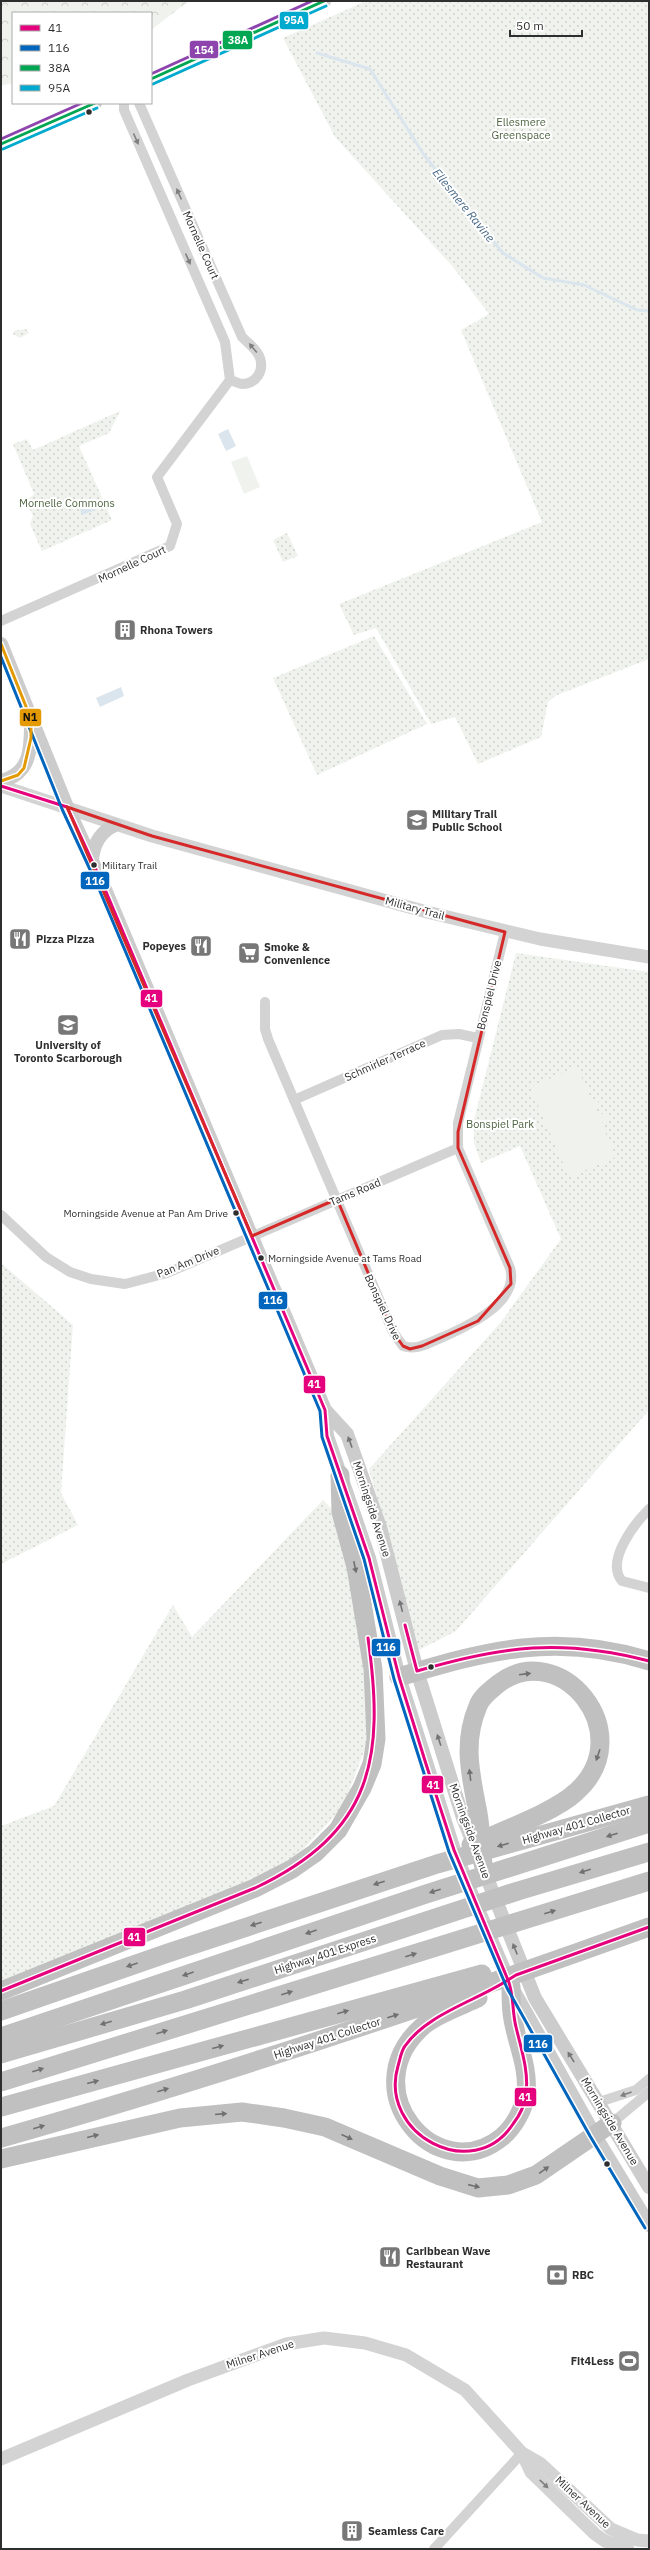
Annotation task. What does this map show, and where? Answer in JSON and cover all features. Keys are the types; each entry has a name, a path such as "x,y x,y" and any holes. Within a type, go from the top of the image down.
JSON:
{"highway":[{"path":"1,1991 255,1888 292,1869 315,1853 338,1830 362,1788 372,1764 376,1738 373,1669 356,1567 341,1512 340,1475"},
{"path":"399,1677 461,1658 511,1648 544,1645 607,1650 649,1661"},
{"path":"437,1864 451,1854 554,1807 576,1792 591,1774 600,1750 600,1726 594,1710 578,1689 565,1680 544,1673 523,1673 504,1679 490,1690 478,1705 469,1744 469,1774 471,1816 484,1869"},
{"name":"Highway 401 Collector","path":"1,2011 168,1953 437,1864 649,1805"},
{"path":"1,2037 423,1895 649,1823"},
{"name":"Highway 401 Express","path":"1,2054 185,2000 518,1891 649,1852"},
{"path":"1,2082 649,1881"},
{"name":"Highway 401 Collector","path":"1,2138 231,2070 515,1994 649,1927"},
{"path":"1,2107 483,1973 515,1994"},
{"path":"488,1993 515,1994 526,2093 520,2114 508,2132 491,2146 468,2152 441,2148 417,2134 400,2111 394,2080 404,2047 425,2024 488,1993"},
{"path":"1,2159 180,2118 242,2112 284,2118 325,2127 440,2176 478,2188 508,2185 536,2175 612,2123"}],"main road":[{"path":"152,78 324,1"},
{"path":"1,144 93,104"},
{"name":"Morningside Avenue","path":"1,644 67,807 92,859 326,1410 347,1434 380,1527 417,1671 471,1816"},
{"path":"1,781 18,775 24,768 31,738 31,719"},
{"path":"92,859 93,849 102,833 116,825"},
{"name":"Morningside Avenue","path":"326,1410 327,1436 369,1558 399,1677 447,1826 474,1900 515,1994 594,2134 649,2225"},
{"name":"Morningside Avenue","path":"484,1869 535,1998 649,2186"}],"street":[{"name":"Mornelle Court","path":"1,621 170,546 178,524 157,477 230,380 225,342 124,110 124,104"},
{"name":"Mornelle Court","path":"139,104 242,337 260,357 263,368 259,375 242,384 230,380"},
{"name":"Military Trail","path":"1,786 67,807 116,825 373,898 505,932 649,957"},
{"name":"Bonspiel Drive","path":"265,1002 268,1039 398,1341 410,1349 422,1346 478,1321 508,1291 511,1284 512,1276 510,1268 458,1148 458,1123 505,932"},
{"name":"Schmirler Terrace","path":"294,1100 442,1035 459,1034 478,1038"},
{"name":"Tams Road","path":"252,1236 458,1148"},
{"name":"Pan Am Drive","path":"1,1215 46,1257 70,1272 91,1280 124,1284 167,1273 252,1236"},
{"path":"649,1509 633,1527 623,1544 617,1569 619,1577 629,1583 649,1588"},
{"path":"599,2102 636,2090 649,2079"},
{"path":"612,2123 649,2092"},
{"name":"Milner Avenue","path":"1,2460 234,2362 286,2344 324,2338 368,2343 406,2355 465,2390 522,2453 531,2472 595,2534 605,2541 628,2549"},
{"path":"434,2549 522,2453"},
{"name":"Milner Avenue","path":"522,2453 541,2464 611,2529 637,2540 649,2541"}],"highlighted area":[{"path":"67,807 152,836 505,932 458,1132 458,1148 510,1268 511,1284 478,1321 422,1346 410,1349 403,1346 393,1332 337,1199 252,1236"}],"green space":[{"path":"1,1 189,1 152,29 152,12 12,12 12,83 1,86"},
{"name":"Ellesmere Greenspace","path":"366,1 649,1 649,659 557,695 548,702 541,737 478,764 455,717 431,724 376,628 354,635 339,604 542,522 461,330 489,314 453,267 335,137 283,38"},
{"path":"26,329 29,333 20,338 13,334 14,331"},
{"name":"Mornelle Commons","path":"120,411 109,433 79,446 112,520 42,551 30,524 33,516 26,501 34,494 13,444 27,439 33,450"},
{"path":"247,456 260,487 244,494 231,462"},
{"path":"287,533 298,556 283,562 273,540"},
{"path":"374,636 427,724 317,775 273,678"},
{"name":"Bonspiel Park","path":"516,953 649,972 649,1410 456,1631 419,1650 369,1469 501,1322 561,1239 520,1146 481,1163 474,1143 474,1120"},
{"path":"577,1067 592,1101 597,1099 601,1108 595,1110 598,1116 607,1111 611,1119 601,1123 616,1157 569,1177 530,1087"},
{"path":"1,1263 73,1325 61,1493 78,1525 1,1564"},
{"path":"323,1500 340,1518 365,1677 367,1743 343,1807 296,1857 254,1880 1,1983 1,1826 54,1806 173,1605 192,1637"}],"shaded area":[{"path":"228,429 236,446 226,451 218,434"},
{"path":"91,498 96,510 82,515 78,504"},
{"path":"121,687 124,696 100,707 96,698"}],"waterway":[{"name":"Ellesmere Ravine","path":"317,53 370,69 424,155 503,253 543,278 584,285 637,310 649,311"}],"transit line":[{"name":"154","path":"152,74 312,1"},
{"name":"38A","path":"152,79 324,1"},
{"name":"95A","path":"153,84 326,6"},
{"name":"154","path":"1,139 80,104"},
{"name":"38A","path":"1,144 93,104"},
{"name":"95A","path":"3,149 97,108"},
{"name":"N1","path":"1,644 31,719 31,738 24,768 18,775 1,781"},
{"name":"116","path":"1,657 62,809 99,889 320,1411 322,1437 364,1559 394,1679 449,1852 507,1988 590,2136 645,2228"},
{"name":"41","path":"1,786 67,807"},
{"name":"41","path":"67,807 104,887 325,1410 327,1436 369,1558 399,1677 426,1764 454,1850 508,1980"},
{"name":"41","path":"405,1625 417,1671 448,1662 477,1656 532,1648 560,1647 588,1649 649,1661"},
{"name":"41","path":"1,1991 255,1888 294,1866 325,1842 347,1816 362,1787 371,1756 374,1720 373,1681 368,1638"},
{"name":"41","path":"508,1980 516,1975 649,1927"},
{"name":"41","path":"508,1980 524,2060 527,2085 525,2101 522,2109 513,2124 496,2142 475,2150 454,2150 433,2143 415,2130 402,2112 396,2091 398,2066 402,2050 414,2035 426,2025 508,1980"}],"place":[{"name":"Rhona Towers","path":"125,630"},
{"name":"Military Trail Public School","path":"417,820"},
{"name":"Military Trail","path":"94,865"},
{"name":"Pizza Pizza","path":"20,939"},
{"name":"Popeyes","path":"201,946"},
{"name":"Smoke & Convenience","path":"249,953"},
{"name":"University of Toronto Scarborough","path":"68,1025"},
{"name":"Morningside Avenue at Pan Am Drive","path":"236,1213"},
{"name":"Morningside Avenue at Tams Road","path":"261,1258"},
{"name":"Caribbean Wave Restaurant","path":"390,2257"},
{"name":"RBC","path":"557,2275"},
{"name":"Fit4Less","path":"629,2361"},
{"name":"Seamless Care","path":"352,2531"}]}
